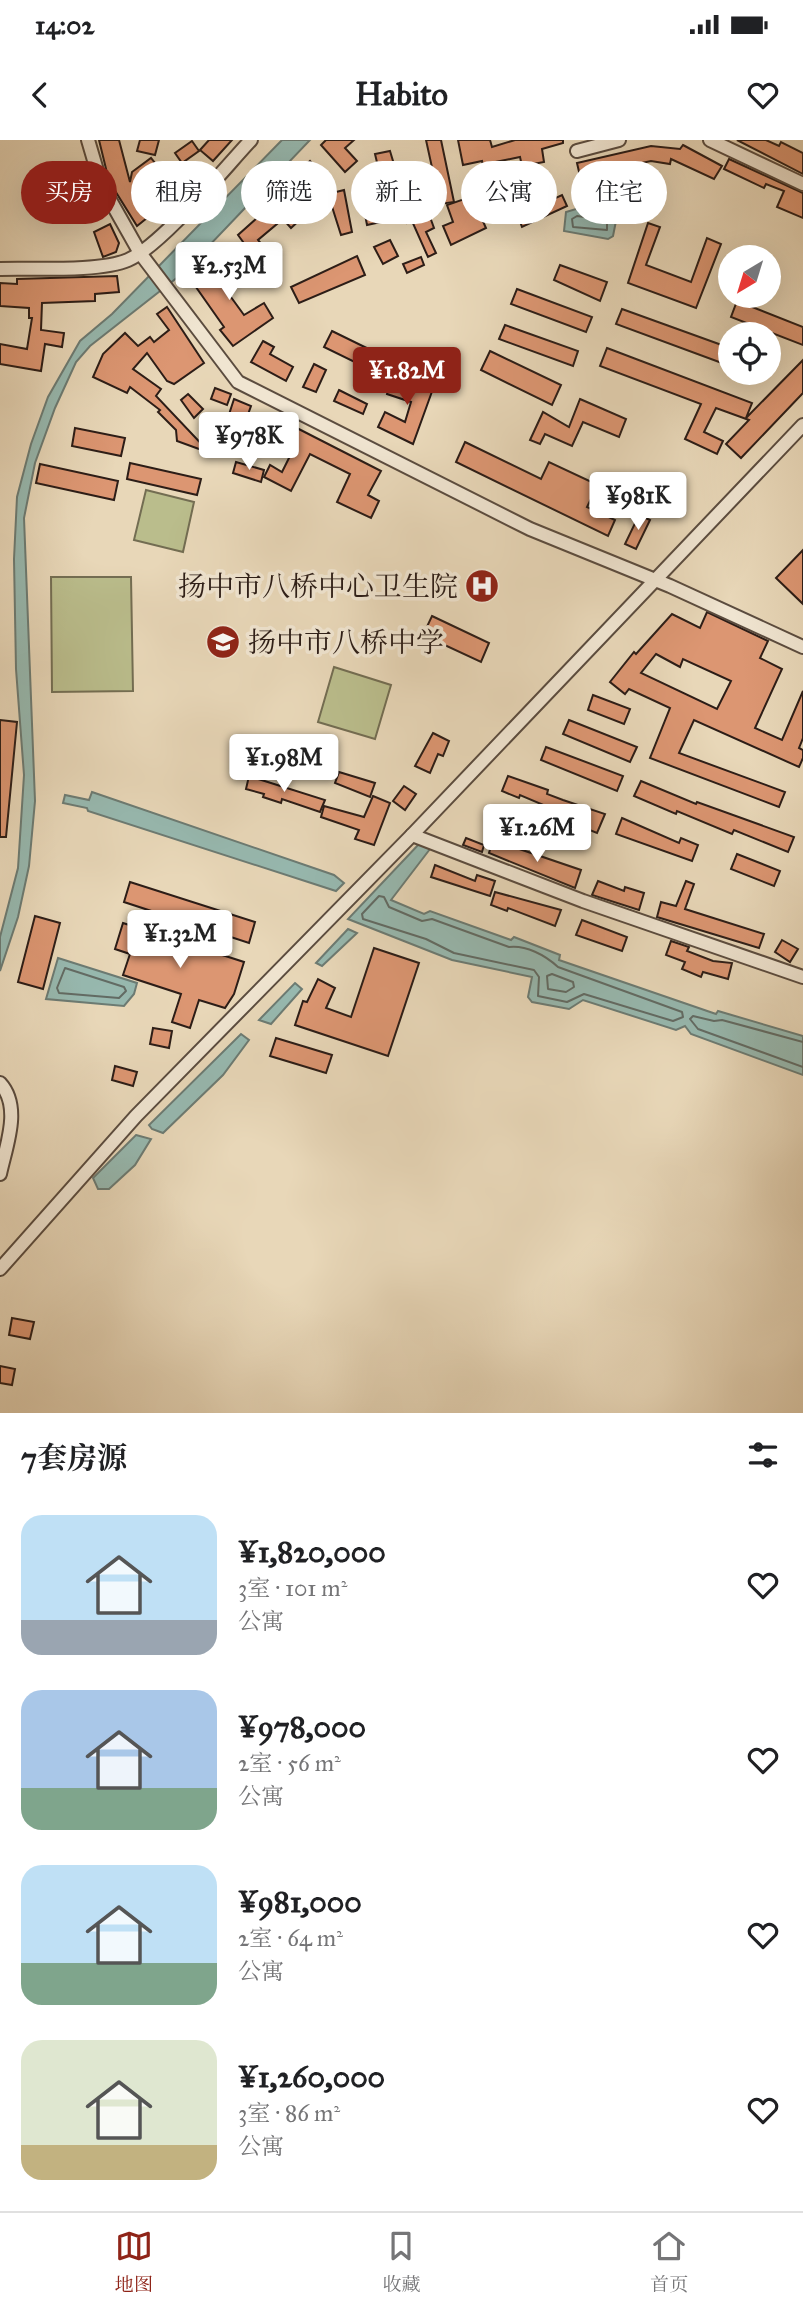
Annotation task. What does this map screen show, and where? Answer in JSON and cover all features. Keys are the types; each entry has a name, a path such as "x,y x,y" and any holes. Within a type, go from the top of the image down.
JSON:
{"street":[{"path":"88,140 101,184 140,253 239,382 530,529 654,582 670,586 803,646"},
{"path":"0,269 91,266 127,261 140,253 251,140"},
{"path":"577,151 619,140"},
{"path":"710,140 803,184"},
{"path":"0,1269 136,1116 412,835 803,425"},
{"path":"412,835 583,901 803,977"},
{"path":"0,1083 10,1097 11,1123 0,1174"}],"green space":[{"path":"146,490 194,502 183,552 134,540"},
{"path":"51,577 131,577 133,691 52,692"},
{"path":"334,667 391,685 375,739 318,722"}],"water":[{"path":"282,140 310,140 290,161 261,161"},
{"path":"241,182 241,212 183,273 90,346 76,362 55,408 35,463 24,518 35,801 29,866 18,917 0,971 0,937 18,868 24,775 16,669 14,559 17,497 31,444 48,397 80,341 112,314 200,224 227,224 227,196"},
{"path":"571,210 571,224 615,224 613,236 608,239 564,231 566,212"},
{"path":"92,792 334,875 344,883 336,891 88,811 87,808 63,803 65,795 89,800"},
{"path":"419,844 430,849 391,900 424,914 430,911 511,940 514,937 560,955 559,960 716,1014 718,1011 803,1036 803,1075 691,1034 685,1026 676,1030 583,1000 569,1009 532,1002 528,997 532,977 452,960 348,919"},
{"path":"348,929 357,933 322,966 316,963"},
{"path":"58,958 137,983 134,994 124,1006 46,999"},
{"path":"295,983 302,989 271,1024 259,1020"},
{"path":"241,1034 249,1040 223,1075 163,1133 152,1129 149,1125"},
{"path":"136,1135 151,1139 135,1165 109,1189 98,1189 93,1178"}],"building":[{"path":"99,140 119,140 130,182 131,177 131,216 117,194 117,161 104,161"},
{"path":"140,140 159,140 155,155 137,151"},
{"path":"209,140 232,140 213,161 200,150"},
{"path":"326,140 354,140 345,148 357,161 351,161 351,166 345,172 321,145"},
{"path":"426,140 441,140 445,161 431,161"},
{"path":"458,140 490,140 492,147 515,140 563,140 563,143 542,149 544,161 521,161 520,157 500,161 462,161"},
{"path":"737,140 766,140 779,146 781,142 803,153 803,174"},
{"path":"192,141 199,151 185,161 181,161 175,153"},
{"path":"683,145 722,166 714,179 671,159 670,164 667,161 586,161 651,146 680,149"},
{"path":"390,151 393,161 377,161 375,154"},
{"path":"729,159 803,193 803,218 777,207 784,191 766,184 764,188 724,169"},
{"path":"447,169 454,202 447,203"},
{"path":"344,190 352,232 341,235 337,222 337,192"},
{"path":"562,195 567,206 557,211 557,197"},
{"path":"461,200 461,224 484,224 486,228 451,245 443,226 453,222 447,205"},
{"path":"110,224 119,243 116,252 103,257 94,232"},
{"path":"250,224 277,224 258,240 268,252 257,261 238,235"},
{"path":"413,224 433,224 434,228 426,232 436,253 428,257"},
{"path":"648,224 660,227 646,265 691,282 707,238 721,244 718,245 718,252 696,308 628,283"},
{"path":"390,240 398,256 383,264 374,247"},
{"path":"231,252 241,266 220,282 244,315 264,303 273,318 233,346 220,330 224,327 191,280"},
{"path":"357,256 365,275 299,303 291,287"},
{"path":"421,257 424,265 407,273 403,264"},
{"path":"560,265 607,282 600,301 554,280"},
{"path":"117,276 119,292 95,294 95,301 42,303 41,330 64,333 62,347 45,344 41,371 0,364 0,344 27,349 32,318 29,318 29,308 0,306 0,283 17,284 17,279"},
{"path":"517,289 592,317 586,332 511,304"},
{"path":"167,307 204,363 174,384 167,381 147,353 133,369 161,389 156,396 210,453 177,441 176,430 158,412 160,410 130,387 127,393 93,377 103,354 125,333 138,346 150,337 154,342 169,330 157,314"},
{"path":"734,308 755,308 803,327 803,345 781,336 781,322 744,322 731,317"},
{"path":"622,309 718,344 718,362 616,324"},
{"path":"505,325 578,351 573,366 499,339"},
{"path":"332,331 381,355 373,371 324,347"},
{"path":"263,341 274,347 270,354 293,367 286,381 251,362"},
{"path":"607,348 752,403 746,418 803,360 803,393 741,458 726,444 749,420 716,408 704,432 723,441 717,454 685,439 701,404 600,366"},
{"path":"490,351 561,385 552,405 481,370"},
{"path":"314,364 326,370 316,392 303,387"},
{"path":"393,373 434,386 413,444 378,427 385,412 405,422 411,402 387,394"},
{"path":"215,388 231,394 227,405 211,399"},
{"path":"339,390 367,404 363,414 334,401"},
{"path":"188,394 203,409 194,418 181,400"},
{"path":"234,399 251,406 246,420 264,427 266,421 285,428 287,423 381,471 368,495 379,501 371,518 337,502 350,474 310,454 291,491 264,477 270,465 282,472 295,446 275,436 271,446 241,434 238,442 222,436"},
{"path":"580,399 626,419 619,437 583,422 572,446 545,434 540,444 530,440 543,412 569,427"},
{"path":"75,428 125,438 121,456 72,446"},
{"path":"465,442 541,479 549,462 598,485 587,507 615,520 608,536 456,462"},
{"path":"236,462 264,470 261,482 233,473"},
{"path":"130,463 201,479 197,495 127,479"},
{"path":"40,464 118,481 114,500 36,483"},
{"path":"639,515 650,520 636,549 625,544"},
{"path":"803,550 803,604 776,578"},
{"path":"707,612 768,641 760,658 782,669 755,728 782,740 803,691 803,738 799,748 803,750 803,758 799,767 694,720 679,753 785,792 779,807 650,758 670,708 629,689 625,694 610,682 634,652 636,654 672,614 700,628","holes":["656,654 680,667 683,659 731,681 717,709 641,673"]},
{"path":"432,616 489,643 481,662 423,635"},
{"path":"593,695 630,709 624,724 588,710"},
{"path":"0,720 17,722 6,837 0,837"},
{"path":"569,720 637,747 630,762 563,734"},
{"path":"433,733 449,741 443,756 438,754 430,773 415,766"},
{"path":"546,747 623,776 617,791 541,760"},
{"path":"281,748 299,754 293,772 275,765"},
{"path":"339,772 375,783 370,797 335,783"},
{"path":"249,776 325,800 320,812 282,799 281,803 246,789"},
{"path":"508,776 548,790 547,794 605,814 597,833 577,825 579,820 520,795 519,798 502,791"},
{"path":"641,781 696,804 697,802 794,837 788,852 734,830 732,834 677,811 676,814 634,796"},
{"path":"404,786 416,794 405,810 393,801"},
{"path":"373,796 390,803 374,845 355,839 359,830 321,817 324,806 364,817"},
{"path":"622,818 679,843 681,838 698,845 692,861 616,834"},
{"path":"466,838 484,845 482,852 463,845"},
{"path":"493,840 581,870 575,888 489,853"},
{"path":"737,854 780,871 774,886 731,869"},
{"path":"435,865 475,881 477,875 495,881 490,896 431,877"},
{"path":"598,881 624,891 625,887 644,893 639,910 592,895"},
{"path":"686,881 694,884 685,909 764,934 759,948 657,917 661,902 676,906"},
{"path":"130,882 255,922 249,943 124,902"},
{"path":"495,892 561,910 555,926 508,908 507,911 491,905"},
{"path":"35,916 60,923 43,989 18,982"},
{"path":"582,920 627,937 622,951 576,935"},
{"path":"123,923 244,962 234,994 225,1008 199,1000 190,1028 172,1022 181,994 123,975 130,954 115,949"},
{"path":"782,940 798,949 790,962 775,952"},
{"path":"671,941 689,947 687,951 713,961 732,963 728,979 703,972 701,977 682,969 685,962 666,955"},
{"path":"374,948 419,963 388,1056 295,1025 303,1001 307,1002 318,979 335,988 326,1008 351,1017"},
{"path":"153,1028 172,1031 169,1048 150,1044"},
{"path":"276,1038 332,1055 326,1073 270,1056"},
{"path":"115,1066 137,1072 133,1086 112,1080"},
{"path":"12,1318 34,1322 30,1339 9,1335"},
{"path":"0,1366 15,1369 12,1385 0,1383"}],"place":[{"name":"扬中市八桥中心卫生院","path":"482,586"},
{"name":"扬中市八桥中学","path":"223,642"}]}
